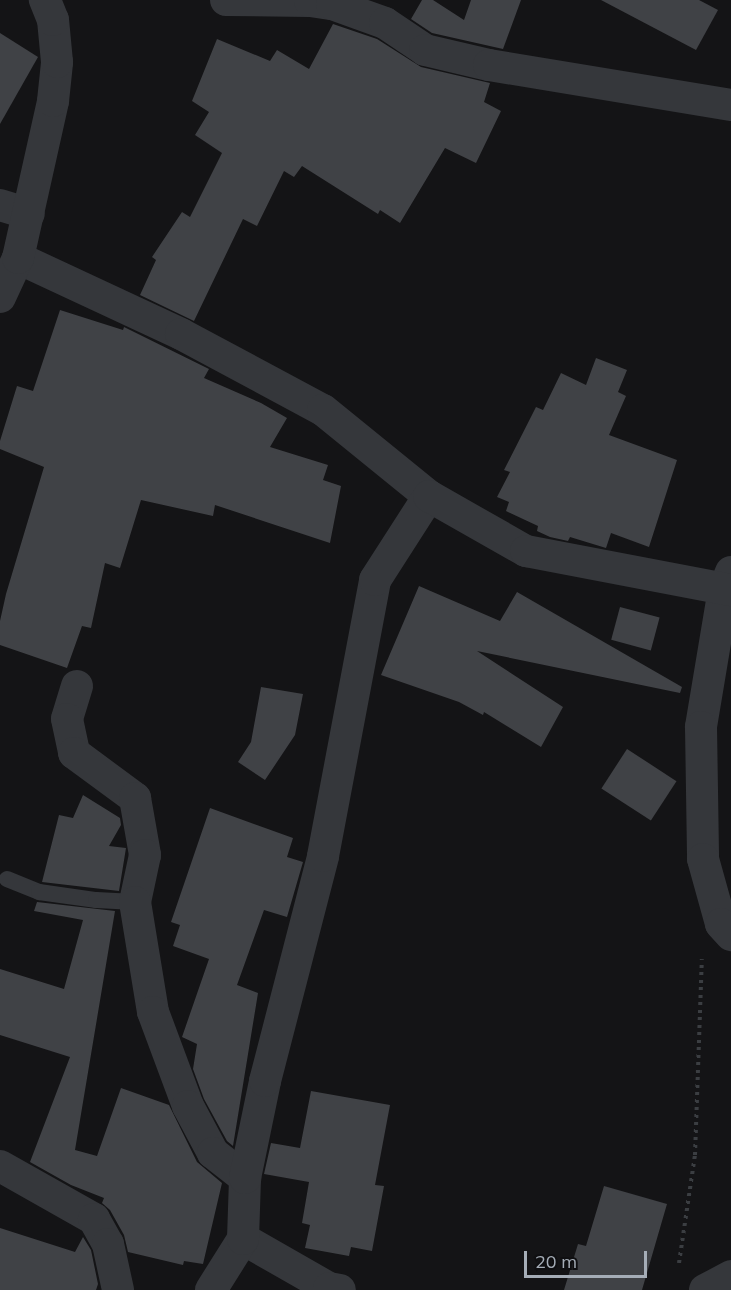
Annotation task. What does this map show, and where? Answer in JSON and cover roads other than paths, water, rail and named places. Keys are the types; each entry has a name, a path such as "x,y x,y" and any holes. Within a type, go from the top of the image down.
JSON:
{"street":[{"path":"0,297 18,258 14,209 54,101 57,62 53,20 45,0"},
{"path":"226,0 310,1 332,4 385,23 425,50 489,65 731,105"},
{"path":"18,258 181,334 323,410 429,496 526,551 728,584 701,728 703,859 721,924 731,935"},
{"path":"211,1290 243,1239 245,1178 265,1081 322,855 375,580 429,496"},
{"path":"77,686 67,719 74,753 135,798 145,855 135,902 153,1012 188,1106 213,1153 245,1178"},
{"path":"0,1167 94,1219 108,1244 118,1290"},
{"path":"243,1239 329,1288 340,1290"},
{"path":"705,1290 731,1276"}],"lane":[{"path":"7,879 39,891 96,900 135,902"}]}
